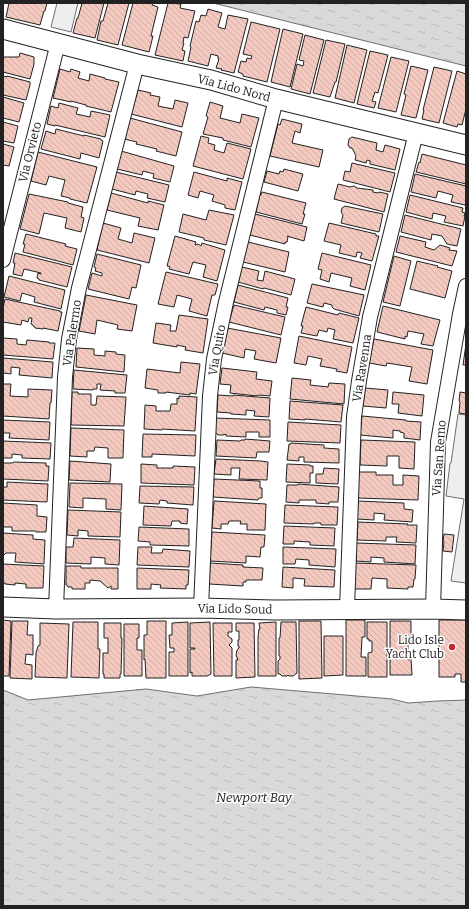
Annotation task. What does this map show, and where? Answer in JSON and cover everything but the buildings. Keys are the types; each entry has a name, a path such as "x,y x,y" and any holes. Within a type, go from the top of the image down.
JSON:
{"street":[{"name":"Via Lido Nord","path":"3,29 137,64 211,80 276,99 466,145"},
{"name":"Via Orvieto","path":"3,260 58,43"},
{"name":"Via Palermo","path":"56,609 65,377 70,338 79,288 137,64"},
{"name":"Via Quito","path":"201,608 210,396 214,359 226,302 276,99"},
{"name":"Via Ravenna","path":"347,610 354,417 358,388 370,317 416,133"},
{"name":"Via San Remo","path":"433,609 438,442 458,321 466,286"},
{"name":"Via Lido Soud","path":"3,607 56,609 201,608 274,610 466,610"}],"shaded area":[{"path":"57,3 78,3 71,32 51,27"},
{"path":"458,414 466,415 466,583 451,581 464,499 446,496"}],"water":[{"path":"213,3 466,3 466,66"},
{"name":"Newport Bay","path":"251,687 392,699 408,703 466,700 466,906 3,906 3,690 28,700 146,689 197,696"}],"place":[{"name":"Lido Isle Yacht Club","path":"452,647"}]}
